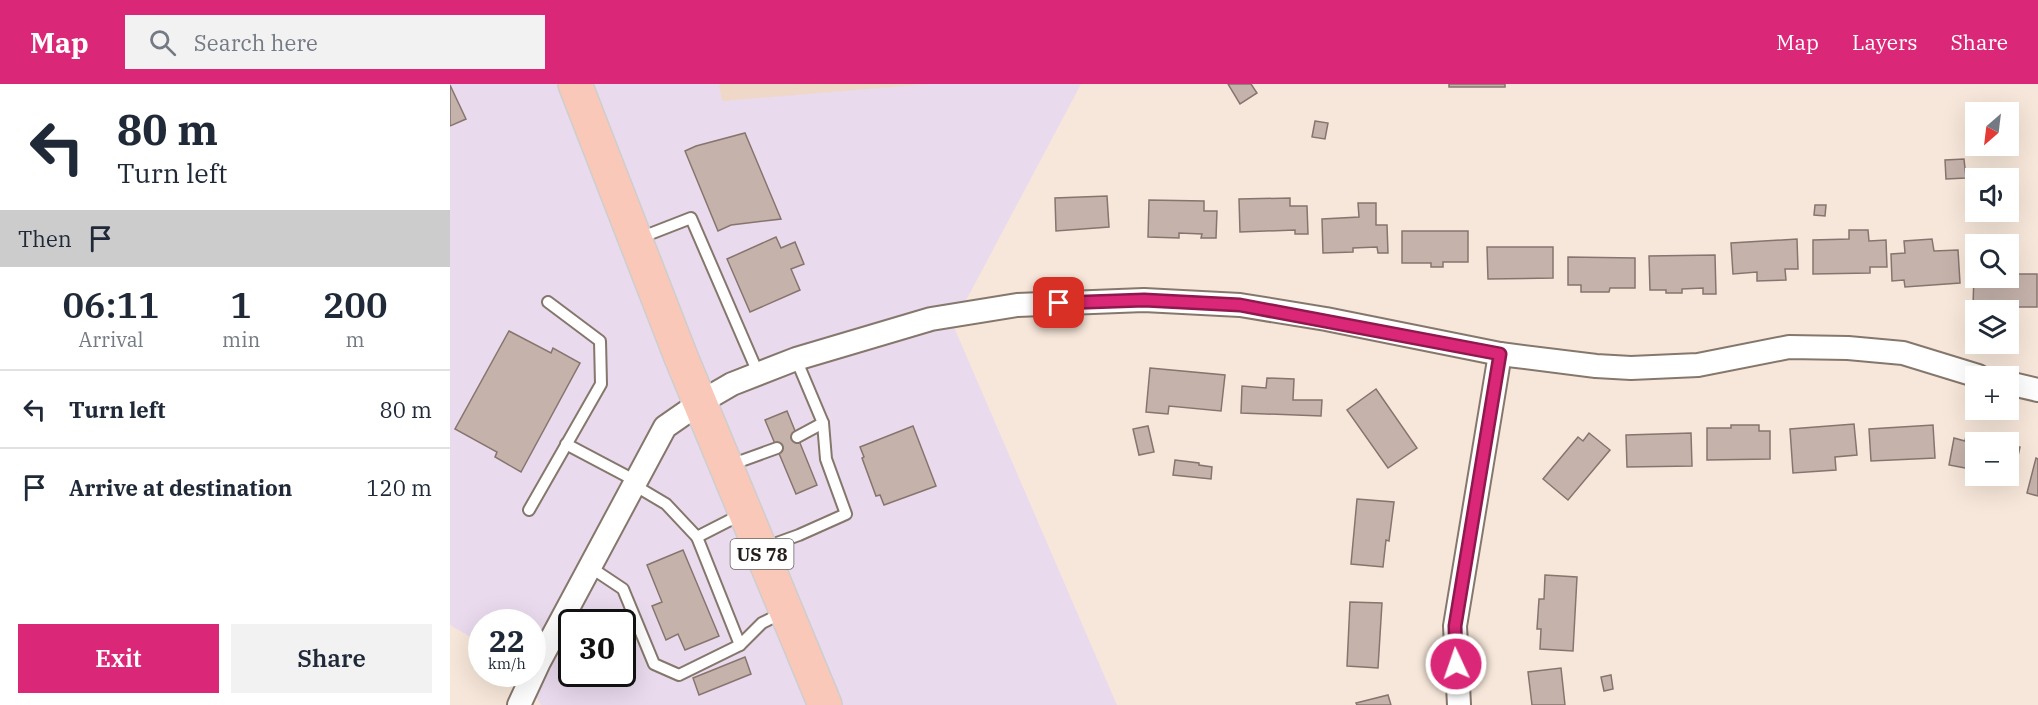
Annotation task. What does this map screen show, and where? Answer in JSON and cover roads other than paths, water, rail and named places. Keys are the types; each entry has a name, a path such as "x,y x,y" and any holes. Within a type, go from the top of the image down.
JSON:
{"main road":[{"name":"US 78","path":"575,84 634,240 825,705"}],"street":[{"path":"519,705 539,662 665,427 732,384 758,373 796,359 931,319 1017,305 1144,300 1240,305 1500,354 1596,366 1631,368 1698,365 1789,346 1903,353 1965,372"},
{"path":"1459,705 1455,626 1500,354"},
{"path":"2019,386 2038,390"}],"lane":[{"path":"634,240 691,218 758,373"},
{"path":"529,510 601,384 600,341 548,302"},
{"path":"760,549 846,514 826,459 823,423 796,359"},
{"path":"797,437 823,423"},
{"path":"566,444 635,483 666,504 697,537 740,645"},
{"path":"726,466 777,448"},
{"path":"697,537 745,513"},
{"path":"590,567 623,589 654,664 679,675 740,645 762,623 786,611"}]}
